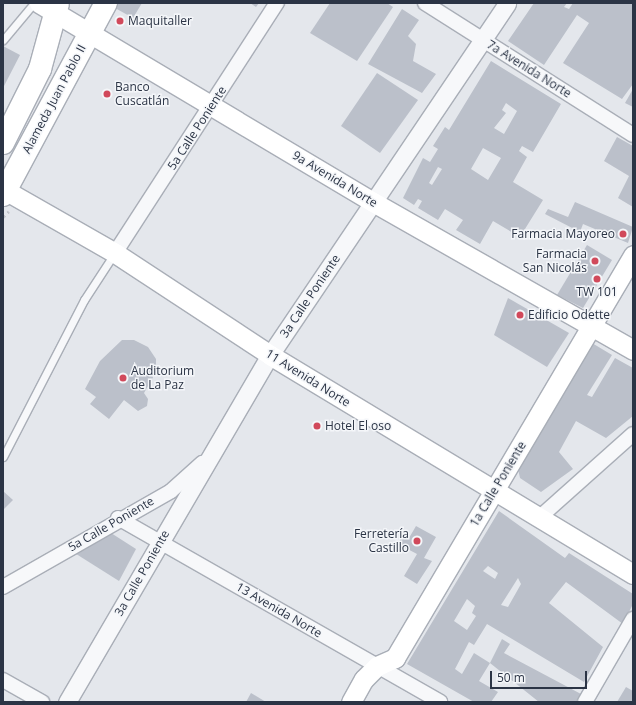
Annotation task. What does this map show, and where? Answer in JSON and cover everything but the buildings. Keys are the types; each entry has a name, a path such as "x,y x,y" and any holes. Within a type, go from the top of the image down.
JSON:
{"main road":[{"path":"4,186 50,81 65,13 92,3"},
{"name":"Alameda Juan Pablo II","path":"65,13 106,3"},
{"name":"Alameda Juan Pablo II","path":"3,143 40,69 65,13"},
{"name":"Alameda Juan Pablo II","path":"4,186 65,13"},
{"name":"9a Avenida Norte","path":"65,13 373,202 633,350"},
{"name":"11 Avenida Norte","path":"4,186 115,252 270,356 493,492 541,516 633,574"},
{"name":"1a Calle Poniente","path":"351,702 364,679 377,666 395,658 633,255"}],"street":[{"name":"5a Calle Poniente","path":"115,252 213,105 277,3"},
{"name":"7a Avenida Norte","path":"425,3 633,135"},
{"name":"3a Calle Poniente","path":"68,702 212,452 270,356 507,3"},
{"path":"541,516 633,434"},
{"name":"5a Calle Poniente","path":"3,587 118,518 171,491 212,452"},
{"name":"13 Avenida Norte","path":"118,518 161,541 440,702"},
{"path":"585,702 633,619"},
{"path":"3,680 42,702"}],"lane":[{"path":"3,40 34,3"},
{"path":"3,457 82,304 115,252"}],"place":[{"name":"Maquitaller","path":"120,21"},
{"name":"Banco Cuscatlán","path":"107,94"},
{"name":"Farmacia Mayoreo","path":"623,234"},
{"name":"Farmacia San Nicolás","path":"595,261"},
{"name":"TW 101","path":"597,279"},
{"name":"Edificio Odette","path":"520,315"},
{"name":"Auditorium de La Paz","path":"123,378"},
{"name":"Hotel El oso","path":"317,426"},
{"name":"Ferretería Castillo","path":"417,541"}]}
